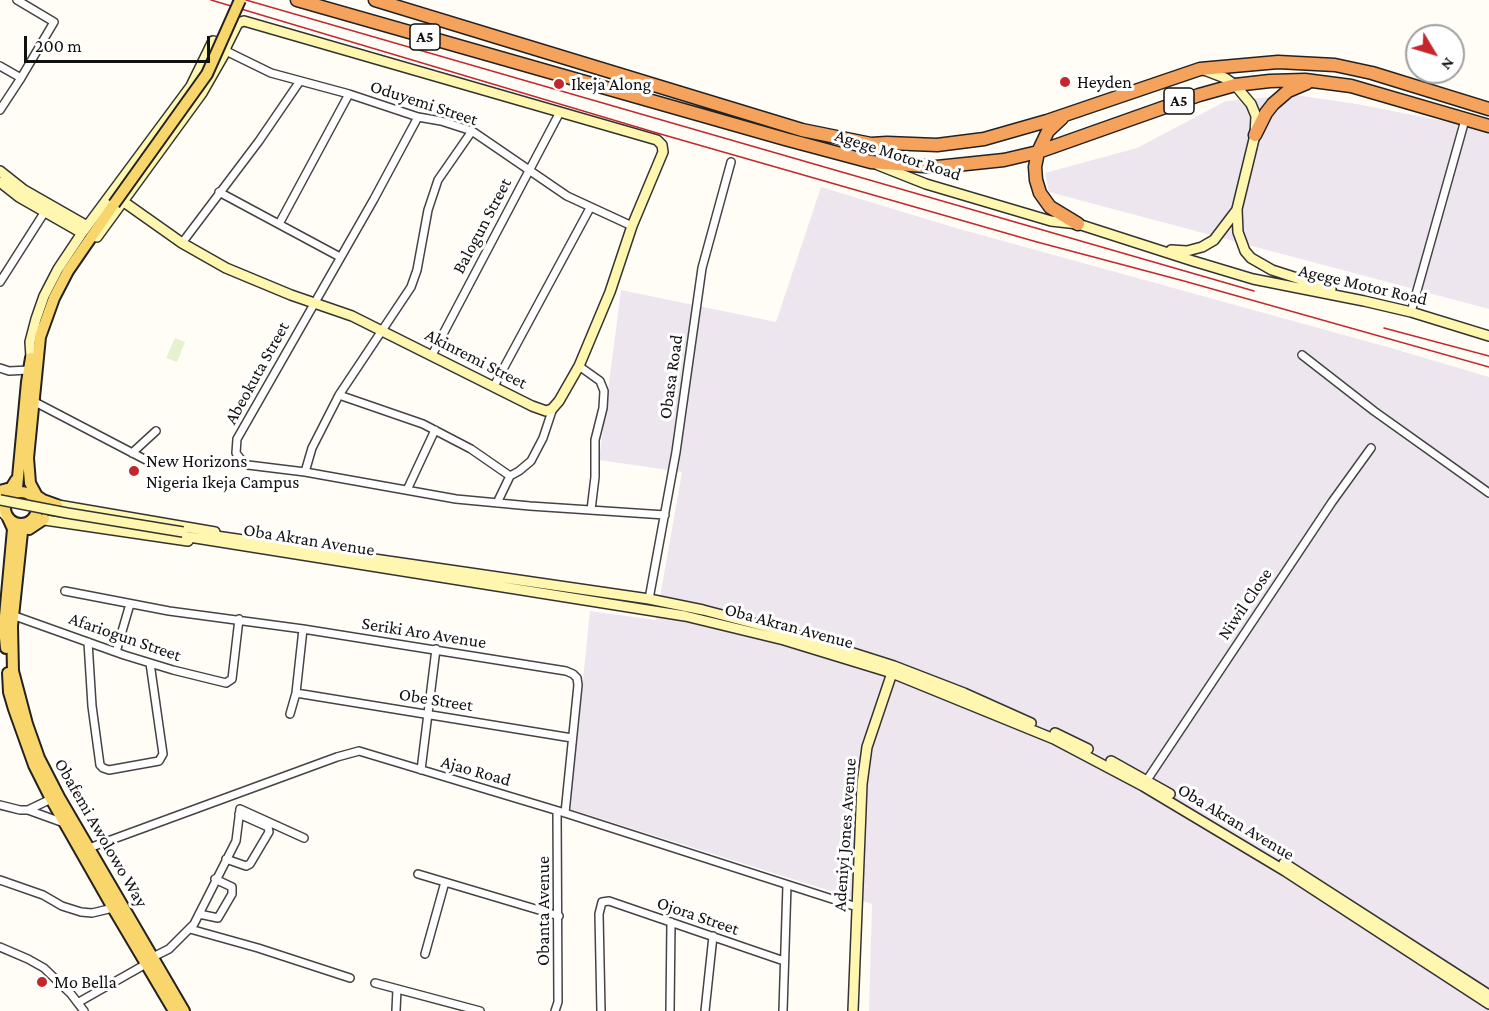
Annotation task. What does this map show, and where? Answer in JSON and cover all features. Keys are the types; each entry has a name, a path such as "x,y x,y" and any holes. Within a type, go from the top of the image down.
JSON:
{"highway":[{"name":"Agege Motor Road","path":"297,0 552,74 871,162"},
{"name":"Agege Motor Road","path":"375,0 791,126 871,144 963,143 1005,134 1068,113"},
{"name":"A5","path":"1068,113 1200,69 1278,62 1335,65 1372,73 1489,109"},
{"name":"A5","path":"871,162 937,167 1004,160 1038,152 1174,103 1235,85 1270,81 1316,80 1384,95 1489,126"},
{"path":"1255,135 1266,113 1280,97 1298,86 1316,80"},
{"path":"1068,113 1048,131 1038,152 1035,167 1040,193 1050,207 1078,224"}],"main road":[{"path":"34,354 68,276 202,72 226,19 230,0"},
{"path":"34,354 44,317 68,271 207,74 240,0"},
{"path":"116,202 202,93 238,24 244,21 252,21 344,50 657,140 662,145 663,152 632,226 610,292 579,366 553,408"},
{"path":"0,492 11,488 22,467 33,370 32,335 44,296 58,269 84,230 191,86 213,41 222,43 226,49"},
{"path":"1200,69 1225,78 1235,85 1251,104 1256,116 1255,135 1237,209 1238,232 1245,251 1251,258 1272,270 1364,301"},
{"name":"Agege Motor Road","path":"871,162 938,187 1051,221 1078,224 1253,279 1411,312 1489,336"},
{"path":"0,171 84,230"},
{"path":"0,182 44,213 84,230"},
{"name":"Akinremi Street","path":"116,202 182,243 242,276 382,329 541,410 546,411 553,408"},
{"path":"1159,249 1187,251 1202,248 1224,230 1237,209"},
{"path":"14,494 22,467 33,401 33,370"},
{"path":"22,467 37,496 57,505"},
{"name":"Obafemi Awolowo Way","path":"22,467 27,489 37,508 36,520 16,540 4,627 11,671 39,758 58,797 89,848 150,960 174,1011"},
{"path":"0,492 27,493 34,499 57,505 213,531 226,540 218,544 36,520 21,525 12,522 3,514"},
{"name":"Obafemi Awolowo Way","path":"14,494 5,505 3,514 13,529 16,540 9,692 20,729 51,799 113,908 184,1011"},
{"name":"Oba Akran Avenue","path":"0,500 183,534"},
{"name":"Oba Akran Avenue","path":"0,505 64,518 649,599 703,610 787,632 964,693 1065,738 1147,780 1305,876 1489,995"},
{"path":"95,527 90,524 90,519 92,514 97,512"},
{"name":"Oba Akran Avenue","path":"226,540 675,614 893,669 1054,739 1143,786 1285,871 1489,1004"},
{"name":"Adeniyi Jones Avenue","path":"853,1011 860,820 867,747 893,669"}],"street":[{"path":"0,110 54,22 17,0"},
{"name":"Oduyemi Street","path":"226,49 271,72 472,131 567,196 632,226"},
{"path":"0,66 21,78"},
{"path":"182,243 259,141 300,81"},
{"path":"279,224 350,94"},
{"name":"Balogun Street","path":"432,355 560,112"},
{"name":"Abeokuta Street","path":"418,117 374,199 237,439 236,453 248,465 305,472 407,490 497,503 665,515"},
{"path":"1411,312 1465,120"},
{"path":"305,472 312,448 339,395 408,293 414,280 428,210 438,180 472,131"},
{"name":"Obasa Road","path":"649,599 665,515 702,268 731,162"},
{"path":"219,192 340,257"},
{"path":"494,386 590,208"},
{"path":"0,282 44,213"},
{"path":"1302,355 1374,411 1489,493"},
{"path":"579,366 600,381 604,391 603,408 595,440 595,477 591,510"},
{"path":"0,368 9,371 33,370"},
{"path":"339,395 423,424 471,449 510,476"},
{"path":"33,401 146,460"},
{"path":"497,503 510,476 531,461 543,438 553,408"},
{"path":"407,490 435,430"},
{"path":"132,453 156,431"},
{"name":"Niwil Close","path":"1147,780 1306,540 1371,448"},
{"name":"Seriki Aro Avenue","path":"65,591 130,604 436,650 573,674 577,678 578,685 565,813"},
{"path":"116,652 130,604"},
{"name":"Afariogun Street","path":"12,615 150,663 230,682 239,619"},
{"path":"290,714 296,693 303,629"},
{"path":"88,642 92,706 100,765 103,768 109,770 159,761 163,754 150,663"},
{"path":"421,770 436,650"},
{"name":"Obe Street","path":"296,693 572,738"},
{"name":"Ajao Road","path":"89,848 352,752 366,752 857,907"},
{"path":"28,810 51,799"},
{"path":"0,805 28,810 64,823"},
{"path":"79,1002 169,949 190,929 236,841 240,809 304,838"},
{"name":"Obanta Avenue","path":"555,1011 558,1002 559,916 557,811"},
{"path":"226,859 246,866 250,864 269,832 268,827 239,814"},
{"path":"418,874 559,916"},
{"path":"199,914 218,918 232,894 232,887 215,879"},
{"path":"0,880 43,895 62,906 81,912 92,913 113,908"},
{"path":"425,954 445,882"},
{"path":"783,1011 787,885"},
{"name":"Ojora Street","path":"601,1011 599,914 602,902 609,901 784,961"},
{"path":"670,1011 671,922"},
{"path":"190,929 350,978"},
{"path":"705,1011 713,936"},
{"path":"0,946 44,968 79,1002 84,1011"},
{"path":"375,983 480,1011"},
{"path":"396,1011 397,989"}],"shaded area":[{"path":"1295,95 1357,104 1489,130 1489,309 1049,192 1045,173 1137,148 1226,101"},
{"path":"821,187 956,228 1489,377 1489,1011 869,1011 872,904 570,809 590,611 656,620 682,472 599,460 621,290 776,322"}],"green space":[{"path":"175,338 185,342 177,362 166,358"}],"railway":[{"path":"211,0 657,133 1037,242 1489,367"},
{"path":"246,0 1254,291"},
{"path":"1384,328 1489,356"}],"place":[{"name":"Heyden","path":"1065,82"},
{"name":"Ikeja Along","path":"559,84"},
{"name":"New Horizons Nigeria Ikeja Campus","path":"134,471"},
{"name":"Mo Bella","path":"42,982"}]}
